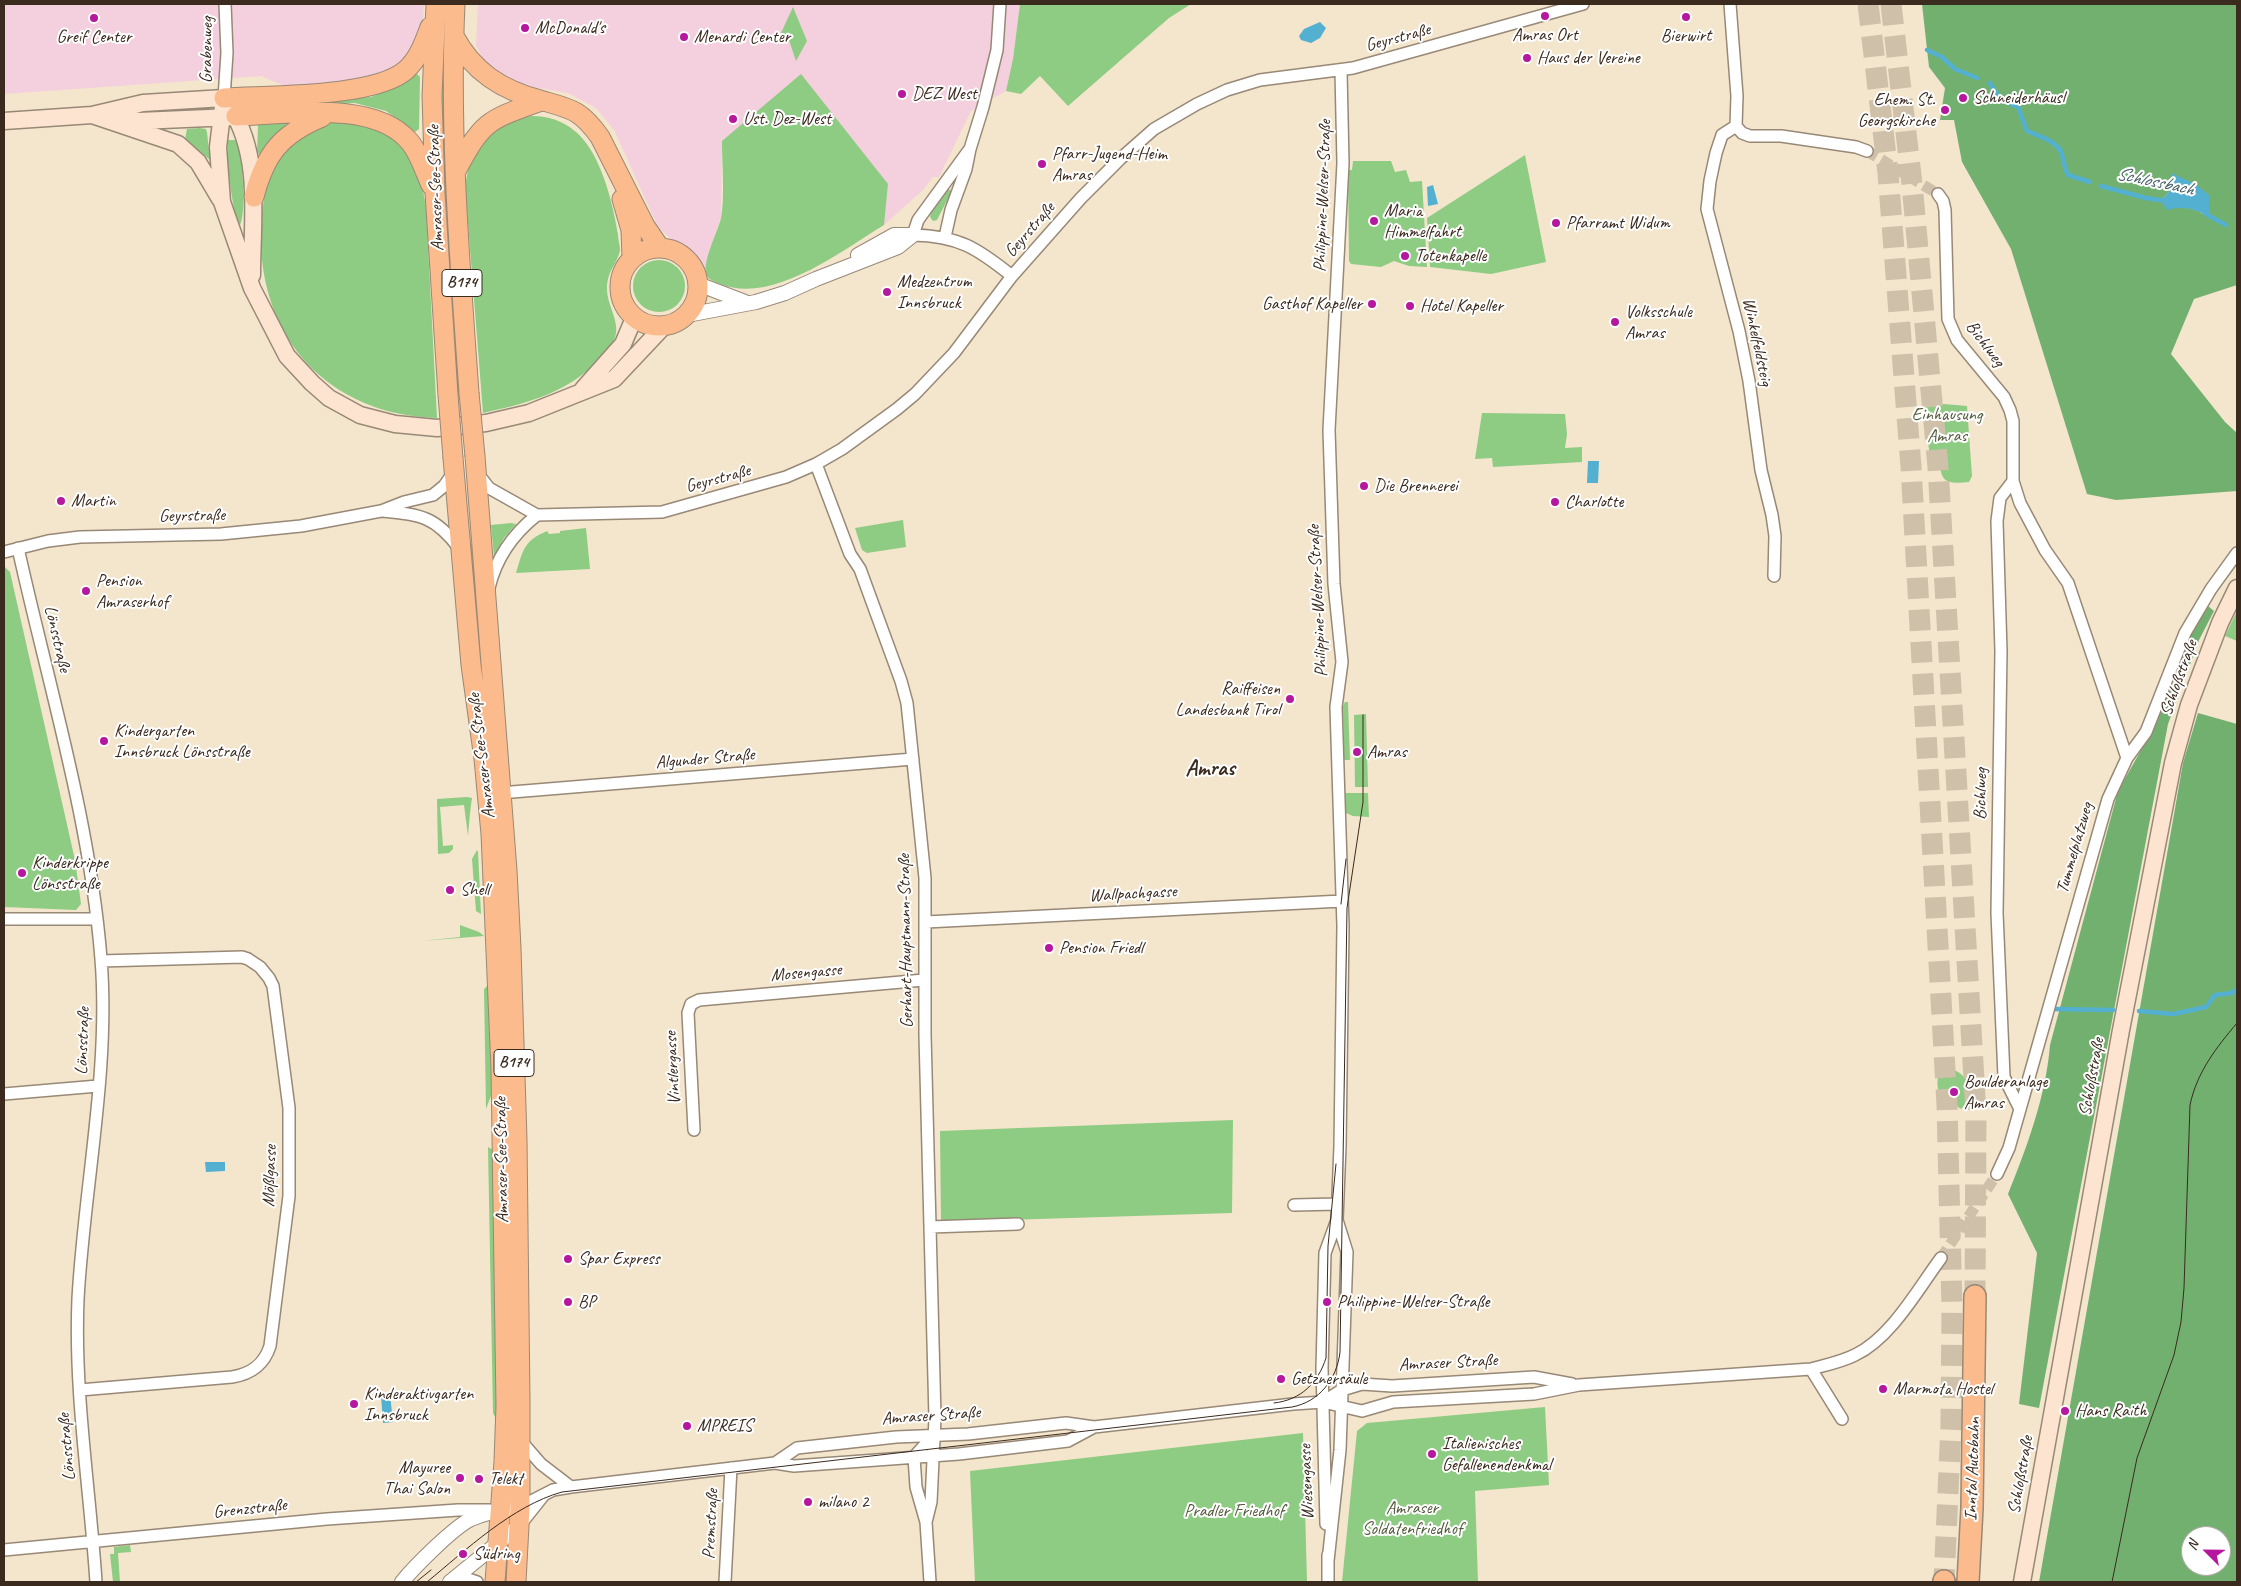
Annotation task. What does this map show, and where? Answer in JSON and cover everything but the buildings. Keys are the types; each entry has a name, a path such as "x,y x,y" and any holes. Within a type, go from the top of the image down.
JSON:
{"highway":[{"name":"Inntal Autobahn","path":"1968,1582 1972,1508 1975,1296"}],"main road":[{"name":"Amraser-See-Straße","path":"455,4 454,174 511,948 516,1130 520,1507"},
{"path":"4,121 92,115 143,103 360,90 384,83 406,70 420,53 436,5"},
{"name":"Amraser-See-Straße","path":"436,5 432,96 434,193 460,551 471,665 488,792 498,971 506,1398 499,1510"},
{"path":"454,35 462,52 485,76 504,87 541,101 570,108 591,124 612,159 645,226 660,248"},
{"path":"224,98 229,117 249,147 254,197 252,288"},
{"path":"200,118 214,111 224,98"},
{"path":"454,174 472,142 486,125 500,115 541,101"},
{"path":"92,115 140,120 331,113 361,114 388,124 410,141 434,193"},
{"path":"254,197 271,154 284,138 302,125 331,113"},
{"path":"92,115 178,144 198,162 222,202 252,288 287,356 328,398 360,415 395,424 425,428 486,423 529,413 614,379 663,327"},
{"path":"222,202 218,147 229,117"},
{"path":"612,159 631,230 632,258"},
{"path":"660,248 679,253 686,259 696,274 698,284 696,300 688,314 663,327 642,324 625,308 620,295 620,282 624,269 632,258 640,252 660,248"},
{"path":"580,392 623,344 634,318"},
{"name":"Schloßstraße","path":"2022,1582 2121,1030 2173,764 2189,704 2220,623 2237,588"},
{"name":"B174","path":"516,1582 520,1507"},
{"name":"B174","path":"495,1582 499,1510"}],"street":[{"name":"Grabenweg","path":"224,98 227,53 225,4"},
{"path":"945,238 951,210 966,168 983,107 996,50 1000,4"},
{"name":"Geyrstraße","path":"537,515 662,512 755,488 816,464 862,434 915,394 954,353 1012,276 1081,198 1120,158 1154,129 1198,104 1228,90 1260,80 1341,71 1583,4"},
{"path":"1730,4 1738,96 1736,126 1742,133 1750,136 1781,136 1856,147 1868,151"},
{"name":"Philippine-Welser-Straße","path":"1341,71 1343,163 1329,438 1334,576 1342,662 1336,707 1342,901 1340,1146 1337,1220 1347,1252 1341,1406"},
{"name":"Winkelfeldsteig","path":"1736,126 1722,136 1716,153 1710,181 1708,209 1739,331 1749,382 1761,470 1775,536 1774,576"},
{"path":"688,314 748,303 785,293 898,247 913,234 918,220 970,149"},
{"name":"Bichlweg","path":"1938,194 1943,201 1945,210 1948,319 1957,340 2004,397 2010,410 2013,422 2013,481 2029,524 2068,583 2127,758"},
{"path":"913,234 945,238 972,246 1012,276"},
{"path":"698,284 748,303"},
{"path":"475,464 490,488 537,515 522,528 500,558 491,580 486,604"},
{"name":"Gerhart-Hauptmann-Straße","path":"816,464 850,554 860,569 901,681 910,723 925,878 926,922 924,980 934,1456 931,1502 926,1522"},
{"name":"Geyrstraße","path":"4,552 80,537 221,534 301,526 381,511 404,502 433,495 444,486 453,465"},
{"name":"Bichlweg","path":"2013,481 2000,498 1997,522 2001,651 1997,913 2004,1077 2020,1108"},
{"name":"Geyrstraße","path":"381,511 414,514 433,521 446,532 460,551"},
{"name":"Lönsstraße","path":"18,548 78,803 90,864 101,961 102,1014 98,1086 85,1208 78,1300 77,1344 96,1582"},
{"name":"Tummelplatzweg","path":"1996,1174 2009,1148 2108,799 2127,758 2146,732 2185,633 2211,589 2237,553"},
{"name":"Algunder Straße","path":"500,793 913,760"},
{"name":"Wallpachgasse","path":"926,922 1342,901"},
{"path":"4,918 96,919"},
{"name":"Mößlgasse","path":"80,1390 241,1376 255,1369 265,1358 270,1346 289,1196 289,1108 275,996 266,972 254,962 242,958 101,961"},
{"name":"Mosengasse","path":"691,1004 699,1000 924,980"},
{"name":"Vintlergasse","path":"691,1004 688,1012 694,1130"},
{"path":"4,1094 98,1086"},
{"path":"1294,1205 1337,1204"},
{"name":"Philippine-Welser-Straße","path":"1323,1402 1325,1253 1337,1220"},
{"path":"930,1227 1018,1224"},
{"path":"1842,1418 1811,1369 1837,1363 1857,1355 1876,1341 1895,1321 1941,1258"},
{"name":"Amraser Straße","path":"775,1463 798,1448 897,1436 933,1436 1066,1423 1094,1427 1323,1402 1362,1410 1393,1402 1534,1394 1579,1385 1811,1369"},
{"name":"Amraser Straße","path":"1323,1402 1342,1390 1362,1384 1392,1386 1534,1377 1579,1385"},
{"name":"Wiesengasse","path":"1323,1402 1328,1582"},
{"name":"Wiesengasse","path":"1328,1561 1340,1450 1341,1406"},
{"name":"Amraser Straße","path":"402,1582 430,1553 470,1520 499,1510 520,1507 544,1494 571,1487 775,1463 794,1466 934,1456 1068,1441 1094,1427"},
{"path":"930,1582 926,1522 916,1487 914,1457 933,1436"},
{"path":"520,1440 541,1464 571,1487"},
{"name":"Premstraße","path":"725,1582 732,1468"},
{"path":"452,1580 520,1525 544,1494"},
{"name":"Grenzstraße","path":"4,1550 327,1519 458,1510 499,1510"},
{"path":"452,1580 465,1578 477,1582"}],"shaded area":[{"path":"4,4 424,4 423,22 415,40 400,62 374,78 285,86 261,76 4,94"},
{"path":"478,4 1020,4 1013,59 1006,91 971,111 939,177 933,177 923,190 884,225 888,184 722,141 721,216 705,272 658,227 614,130 596,108 568,93 511,83 489,69 476,46"}],"green space":[{"path":"443,4 447,4 445,102 447,199 460,394 457,394 440,133"},
{"path":"1020,4 1191,4 1169,18 1068,106 1040,76 1021,94 1006,91 1013,59"},
{"path":"1922,4 2237,4 2237,285 2194,299 2171,354 2225,422 2237,433 2237,491 2116,500 2087,494 2011,249 1962,162 1954,120 1940,120 1945,88 1929,67","holes":["2172,188 2209,217 2196,210 2161,201"]},
{"path":"793,7 807,41 796,61 789,40 781,33"},
{"path":"416,73 420,77 419,129 415,132 386,111 355,103 277,108 321,100 371,97 398,86"},
{"path":"801,74 888,184 884,225 827,261 784,281 762,287 740,289 720,284 708,277 706,267 721,218 723,191 722,141"},
{"path":"531,116 555,120 576,132 585,141 599,166 613,209 620,248 619,255 607,282 616,334 611,345 593,365 580,377 565,386 534,400 483,413 465,185 470,160 484,137 515,118"},
{"path":"326,122 369,123 403,144 422,184 426,208 437,418 399,414 364,403 334,386 308,364 287,337 272,305 263,270 261,231 264,197 267,186 280,155 287,146 300,136"},
{"path":"285,123 287,126 264,155 257,153 258,125"},
{"path":"187,129 206,129 207,132 210,160 185,139"},
{"path":"228,140 237,140 241,158 243,208 240,225 234,210 230,184"},
{"path":"1525,155 1546,262 1491,274 1430,267 1427,218"},
{"path":"1353,161 1391,161 1395,172 1406,170 1410,182 1422,181 1427,267 1409,266 1394,261 1381,267 1351,264 1349,261 1348,170 1352,170"},
{"path":"946,188 952,191 937,220 933,221 930,217 932,208"},
{"path":"654,260 664,260 673,264 681,272 685,286 681,300 673,308 664,312 654,312 645,308 637,300 633,291 633,281 637,272 645,264"},
{"name":"Einhausung Amras","path":"1944,404 1967,406 1972,476 1969,482 1956,483 1944,478 1940,468 1940,461 1930,455 1922,406"},
{"path":"1482,413 1565,414 1567,434 1565,448 1582,447 1582,462 1493,467 1492,458 1475,459"},
{"path":"903,520 906,547 867,553 862,550 855,528"},
{"path":"516,524 504,538 494,556 491,525"},
{"path":"586,528 590,569 516,573 528,543 539,535 547,531 549,534"},
{"path":"470,544 473,544 484,664 479,664"},
{"path":"4,566 10,572 75,860 81,904 76,910 4,907"},
{"path":"2208,606 2214,611 2199,640 2168,724 2039,1408 2019,1404 2037,1253 2008,1194 2029,1140 2040,1102 2050,1045 2118,791 2149,736 2188,638"},
{"path":"2237,611 2237,641 2225,636"},
{"path":"1345,702 1348,702 1350,760 1344,760 1343,706"},
{"path":"2198,713 2237,724 2237,1582 2039,1582 2183,763"},
{"path":"1366,714 1368,787 1355,787 1354,715"},
{"path":"1345,793 1368,793 1369,817 1353,816 1346,813"},
{"path":"472,798 468,836 464,805 440,807 443,846 453,845 453,849 449,853 438,854 437,799"},
{"path":"477,850 481,914 476,911 472,859"},
{"path":"460,925 479,932 484,936 422,941 460,937"},
{"path":"490,983 492,1093 486,1109 484,989"},
{"name":"Boulderanlage Amras","path":"1948,1068 1961,1074 1969,1085 1970,1097 1961,1109 1951,1102 1943,1100 1939,1093 1937,1081 1939,1073 1941,1069"},
{"path":"1233,1120 1232,1213 941,1222 940,1131"},
{"path":"488,1147 493,1150 498,1423 493,1413"},
{"name":"Amraser Soldatenfriedhof","path":"1545,1407 1549,1485 1475,1491 1478,1582 1342,1582 1357,1431 1367,1423"},
{"name":"Pradler Friedhof","path":"1303,1433 1307,1582 975,1582 970,1471"},
{"path":"130,1545 131,1552 118,1553 120,1582 113,1582 110,1554 114,1554 114,1547"}],"water":[{"path":"1320,22 1326,28 1320,38 1311,43 1301,40 1299,36 1304,29"},
{"path":"2171,173 2195,184 2209,195 2209,217 2189,209 2167,210 2161,201 2172,188"},
{"path":"1433,185 1438,204 1428,206 1427,187"},
{"path":"1588,461 1599,461 1598,483 1587,483"},
{"path":"205,1162 225,1162 225,1171 206,1172"},
{"path":"390,1394 393,1422 383,1423 381,1395"}],"waterway":[{"name":"Schlossbach","path":"1927,50 1942,57 1955,69 1977,78"},
{"name":"Schlossbach","path":"1990,83 2001,98 2018,107 2027,131 2055,144 2061,152 2068,175 2090,182"},
{"name":"Schlossbach","path":"2101,186 2146,198 2166,201"},
{"name":"Schlossbach","path":"2206,214 2226,225"},
{"path":"2139,1011 2173,1014 2206,1007 2215,995 2232,993 2237,989"},
{"path":"2054,1009 2113,1010"}],"tunnel":[{"path":"1868,4 1888,173 1911,467 1947,1105 1952,1308 1951,1425 1944,1581"},
{"path":"1891,4 1912,184 1938,467 1976,1114 1975,1296"},
{"path":"1867,151 1938,194"},
{"path":"1941,1258 1997,1174"}],"tram line":[{"path":"427,1582 490,1530 525,1507 562,1492 1292,1407 1318,1395 1331,1380 1340,1352 1347,908 1363,802 1363,715"},
{"path":"1341,904 1346,859"},
{"path":"2112,1582 2137,1458 2174,1355 2181,1322 2184,1288 2190,1105 2202,1071 2237,1023"},
{"path":"1274,1403 1292,1398 1307,1389 1323,1367 1326,1358 1328,1246 1336,1164"},
{"path":"416,1582 431,1570"}],"place":[{"name":"Amras Ort","path":"1545,16"},
{"name":"Bierwirt","path":"1686,17"},
{"name":"Greif Center","path":"94,18"},
{"name":"McDonald's","path":"525,28"},
{"name":"Menardi Center","path":"684,37"},
{"name":"Haus der Vereine","path":"1527,58"},
{"name":"DEZ West","path":"902,94"},
{"name":"Schneiderhäusl","path":"1963,98"},
{"name":"Ehem. St. Georgskirche","path":"1945,110"},
{"name":"Ust. Dez-West","path":"733,119"},
{"name":"Pfarr-Jugend-Heim Amras","path":"1042,164"},
{"name":"Maria Himmelfahrt","path":"1374,221"},
{"name":"Pfarramt Widum","path":"1556,223"},
{"name":"Totenkapelle","path":"1405,256"},
{"name":"Medzentrum Innsbruck","path":"887,292"},
{"name":"Gasthof Kapeller","path":"1372,304"},
{"name":"Hotel Kapeller","path":"1410,306"},
{"name":"Volksschule Amras","path":"1615,322"},
{"name":"Die Brennerei","path":"1364,486"},
{"name":"Martin","path":"61,501"},
{"name":"Charlotte","path":"1555,502"},
{"name":"Pension Amraserhof","path":"86,591"},
{"name":"Raiffeisen Landesbank Tirol","path":"1290,699"},
{"name":"Kindergarten Innsbruck Lönsstraße","path":"104,741"},
{"name":"Amras","path":"1357,752"},
{"name":"Kinderkrippe Lönsstraße","path":"22,873"},
{"name":"Shell","path":"450,890"},
{"name":"Pension Friedl","path":"1049,948"},
{"name":"Boulderanlage Amras","path":"1954,1092"},
{"name":"Spar Express","path":"568,1259"},
{"name":"BP","path":"568,1302"},
{"name":"Philippine-Welser-Straße","path":"1327,1302"},
{"name":"Getznersäule","path":"1281,1379"},
{"name":"Marmota Hostel","path":"1883,1389"},
{"name":"Kinderaktivgarten Innsbruck","path":"354,1404"},
{"name":"Hans Raith","path":"2065,1411"},
{"name":"MPREIS","path":"687,1426"},
{"name":"Italienisches Gefallenendenkmal","path":"1432,1454"},
{"name":"Mayuree Thai Salon","path":"460,1478"},
{"name":"Telekt","path":"479,1479"},
{"name":"milano 2","path":"808,1502"},
{"name":"Südring","path":"463,1554"}],"district":[{"name":"Amras","path":"1210,769"}]}
